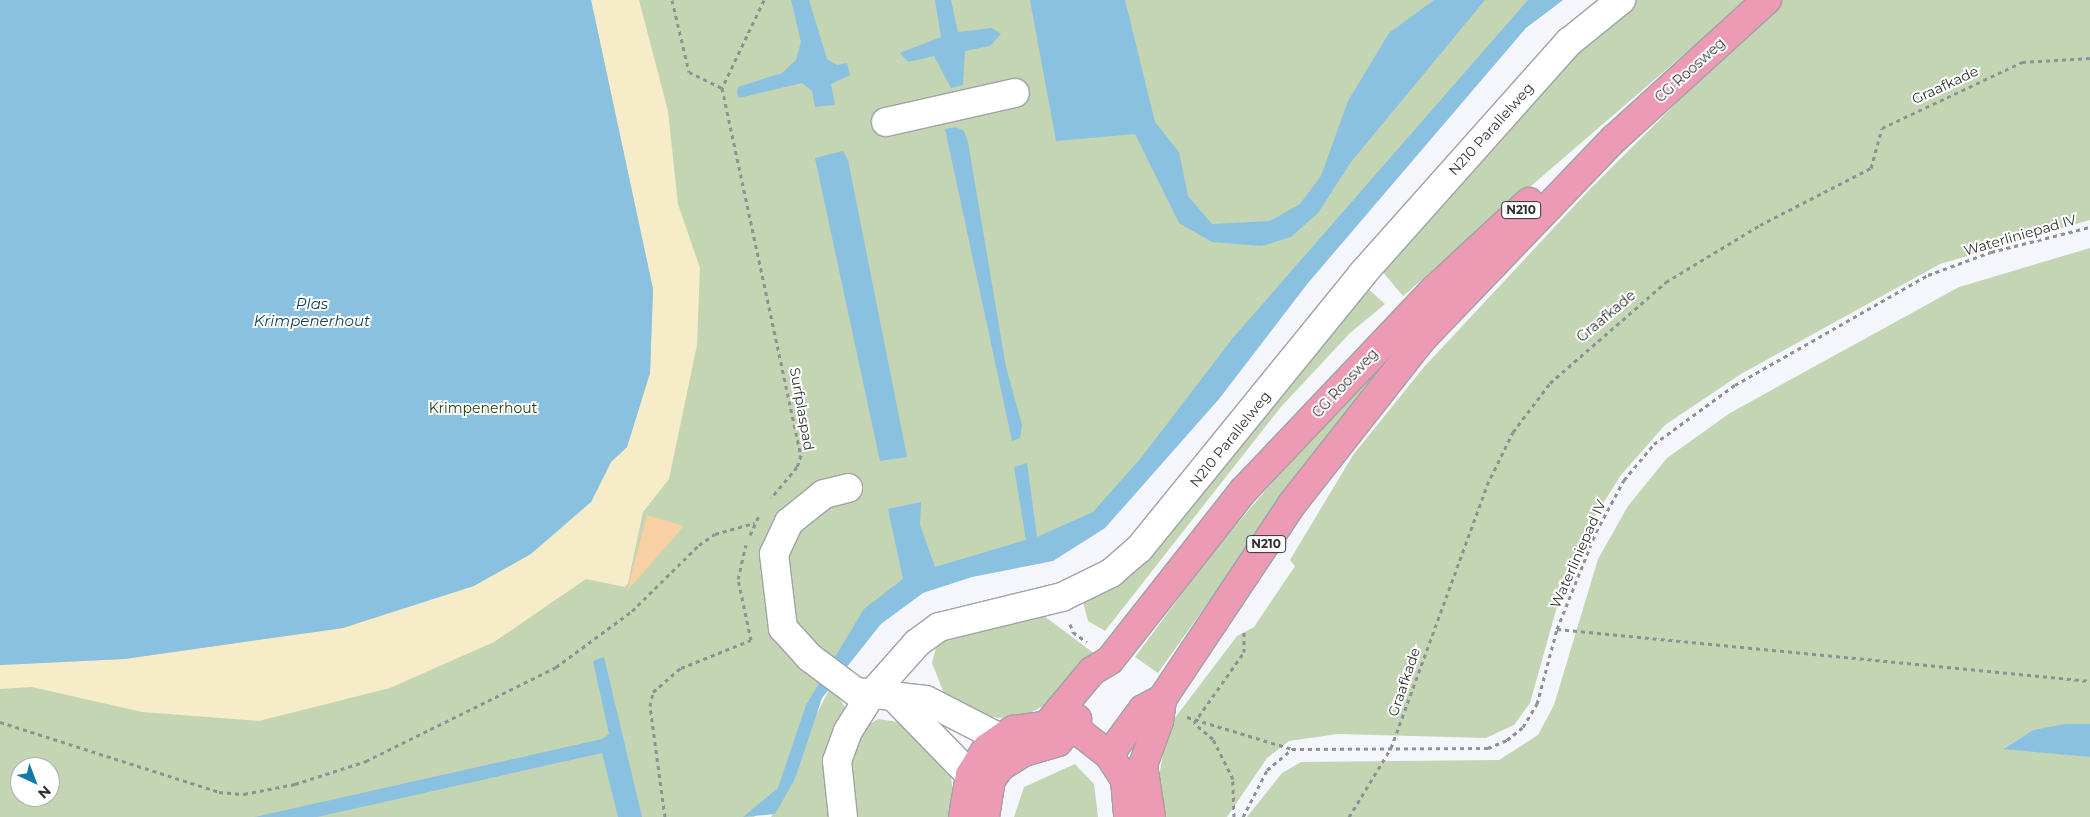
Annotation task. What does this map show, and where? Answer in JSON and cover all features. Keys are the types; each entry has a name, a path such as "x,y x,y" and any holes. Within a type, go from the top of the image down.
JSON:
{"main road":[{"name":"CG Roosweg","path":"1151,817 1143,765 1159,721 1162,699 1292,504 1377,394 1470,286 1614,139 1767,0"},
{"name":"CG Roosweg","path":"1058,727 1092,671 1110,660 1244,490 1370,357 1544,188 1614,139"},
{"name":"CG Roosweg","path":"1109,755 1143,709 1162,699"},
{"name":"N210","path":"963,817 981,795 1000,767 1013,757 1058,742 1058,727 1014,730 987,748 981,795"},
{"path":"1058,727 1109,755 1125,780 1128,817"}],"street":[{"name":"N210 Parallelweg","path":"842,817 837,761 873,694 917,643 939,627 1062,597 1112,573 1139,549 1363,273 1568,42 1621,0"},
{"path":"886,122 1015,93"},
{"path":"848,488 824,494 802,508 789,522 774,554 783,628 809,657 873,694 951,750 981,795"},
{"path":"873,694 926,700 1000,738"}],"path":[{"path":"672,0 689,72 722,88 764,0"},
{"name":"Graafkade","path":"1349,817 1392,748 1487,484 1513,432 1575,357 1666,282 1760,225 1871,168 1882,128 2022,62 2090,58"},
{"name":"Surfplaspad","path":"722,88 801,455 797,468 766,504"},
{"name":"Waterliniepad IV","path":"1194,723 1292,749 1488,748 1507,740 1523,727 1537,704 1557,629 1596,532 1624,480 1654,444 1688,416 1928,275 1991,252 2090,227"},
{"path":"665,817 650,706 653,692 681,668 751,640 738,578 754,523 762,510"},
{"path":"0,722 219,792 244,794 295,784 366,761 556,667 632,611 698,545 716,534 754,523"},
{"path":"1194,723 1244,652 1244,628"},
{"path":"1557,629 2090,681"},
{"path":"1184,714 1213,740 1233,779 1234,817"},
{"path":"1243,817 1267,770 1292,749"}],"green space":[{"name":"Krimpenerhout","path":"0,0 1547,0 1135,480 1062,544 904,588 811,710 784,787 754,817 0,817"},
{"path":"1635,0 1747,0 1403,296 1382,271 1585,42"},
{"path":"1780,0 2090,0 2090,220 1940,264 1741,374 1665,425 1621,475 1590,524 1560,596 1530,703 1514,725 1486,738 1338,734 1289,741 1267,758 1227,817 1164,817 1159,776 1168,727 1237,636 1254,627 1295,566 1290,560 1353,455 1424,367 1590,189"},
{"path":"2090,248 2090,724 2033,730 2004,748 2090,757 2090,817 1247,817 1282,773 1301,762 1499,760 1538,735 1554,705 1598,559 1628,506 1667,458 1730,413 1959,287"},
{"path":"1486,258 1263,525 1158,673 1135,657 1213,552 1335,409"},
{"path":"1364,285 1385,304 1350,333 1280,408 1105,631 1088,621 1081,595"},
{"path":"1040,613 1095,654 1056,699 1030,713 1000,718 987,716 945,696 932,663 937,643 944,637"},
{"path":"831,686 846,708 835,817 771,817 795,779 810,727"},
{"path":"878,719 905,723 951,775 955,817 856,817 849,763 865,727"},
{"path":"1075,764 1094,784 1098,817 1014,817 1024,787"}],"sand":[{"path":"591,0 639,0 668,111 678,204 700,268 697,345 669,479 643,512 628,583 625,587 586,579 494,642 390,688 259,721 142,712 32,687 0,689 0,665 124,659 343,628 591,502 611,462 627,447 650,373 653,289"}],"water":[{"name":"Plas Krimpenerhout","path":"0,0 591,0 653,289 650,373 627,447 611,462 591,502 531,554 474,586 343,628 124,659 0,665"},
{"path":"791,0 809,0 827,59 837,65 847,63 850,75 831,84 835,105 815,107 812,91 802,83 739,98 737,93 738,87 782,73 796,60 801,42"},
{"path":"935,0 951,0 958,32 992,28 1001,34 990,46 965,51 963,85 951,88 934,56 908,62 900,53 941,37"},
{"path":"1030,0 1125,0 1155,122 1179,152 1188,196 1212,224 1270,221 1300,204 1321,176 1348,101 1389,33 1434,0 1485,0 1351,162 1318,213 1291,237 1262,246 1212,242 1179,223 1135,134 1056,141"},
{"path":"1528,0 1563,0 1526,28 1308,283 1219,399 1105,528 1053,561 972,577 923,593 881,624 822,698 795,779 775,814 743,817 778,788 806,705 864,609 903,579 888,509 921,502 920,525 935,567 1026,540 1014,467 1027,463 1037,537 1093,512 1141,458 1232,339"},
{"path":"956,127 964,131 968,142 1006,367 1022,425 1020,438 1012,441 945,129"},
{"path":"843,151 848,160 907,457 880,461 815,158"},
{"path":"604,657 642,817 618,817 602,753 317,817 255,817 602,739 609,734 593,661"},
{"path":"2065,724 2090,724 2090,757 2003,749 2033,730"}],"building":[{"path":"647,515 684,526 627,591"}]}
